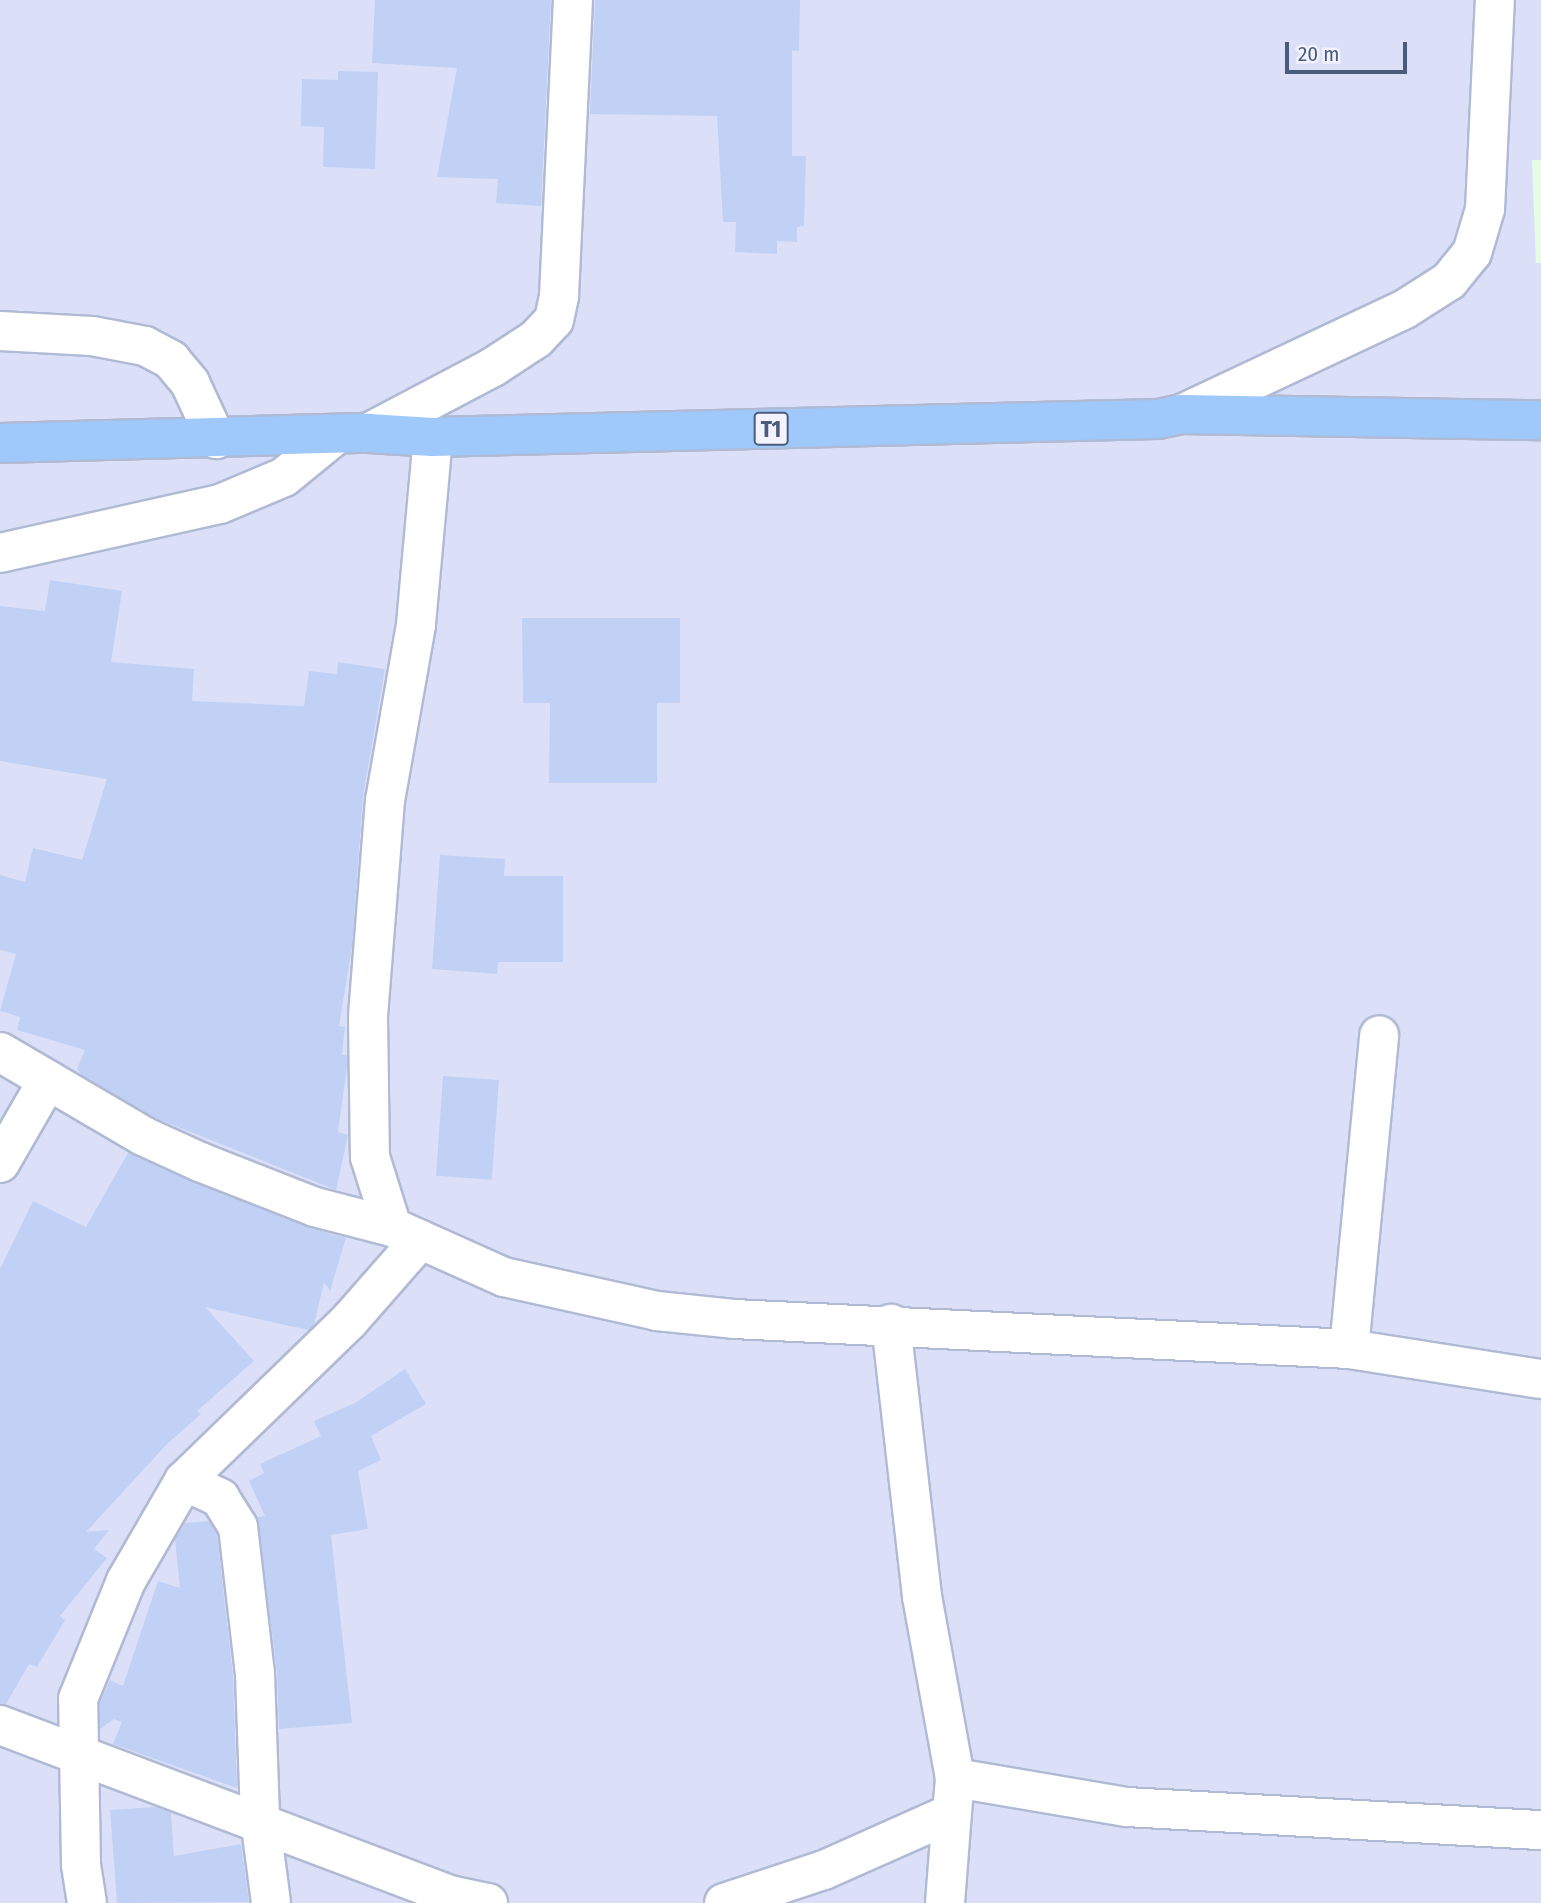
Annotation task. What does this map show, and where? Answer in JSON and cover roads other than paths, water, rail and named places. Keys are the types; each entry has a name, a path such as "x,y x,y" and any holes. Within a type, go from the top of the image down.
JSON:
{"highway":[{"name":"T1","path":"0,443 351,435 433,437 1158,419 1182,414 1541,420"}],"street":[{"path":"0,553 220,504 284,477 351,435 493,367 536,339 554,320 559,296 573,0"},
{"path":"1182,414 1405,309 1449,281 1472,254 1485,209 1495,0"},
{"path":"0,331 92,336 145,345 170,360 190,383 216,439"},
{"path":"406,1234 370,1157 368,1017 385,800 416,625 433,437"},
{"path":"1349,1349 1379,1035"},
{"path":"0,1052 143,1136 200,1163 315,1207 406,1234 504,1277 657,1311 734,1320 891,1324 1349,1349 1541,1379"},
{"path":"0,1163 48,1080"},
{"path":"87,1903 81,1864 82,1758 79,1699 95,1650 126,1581 184,1481 349,1321 406,1234"},
{"path":"891,1324 922,1597 953,1795 945,1903"},
{"path":"184,1481 220,1497 238,1527 255,1674 260,1819 271,1903"},
{"path":"0,1725 82,1758 260,1819 454,1899 488,1903"},
{"path":"724,1903 824,1870 953,1795 1541,1830"}]}
